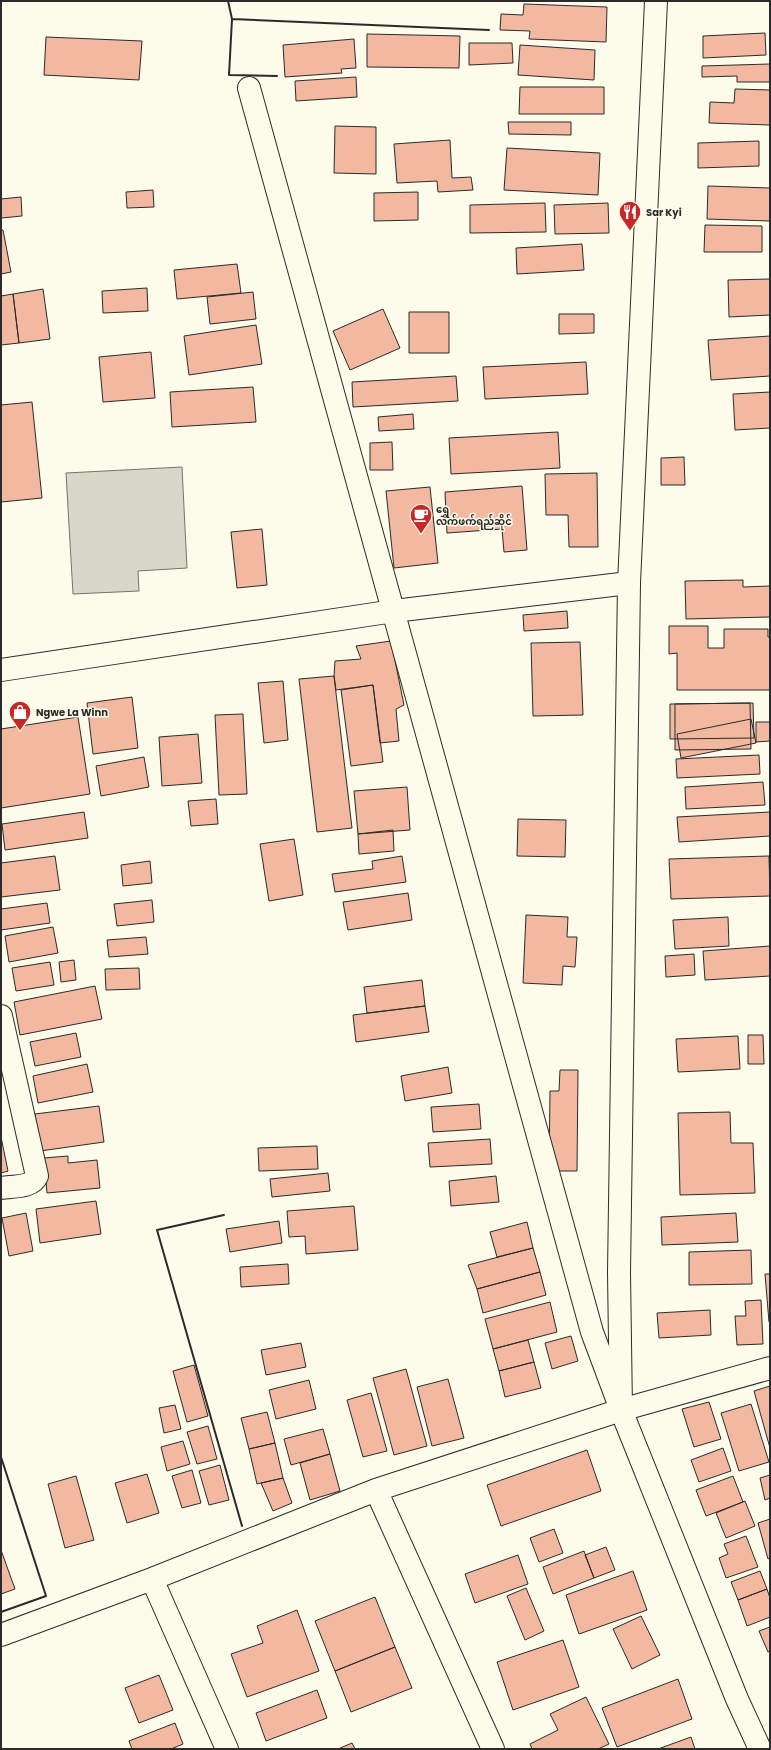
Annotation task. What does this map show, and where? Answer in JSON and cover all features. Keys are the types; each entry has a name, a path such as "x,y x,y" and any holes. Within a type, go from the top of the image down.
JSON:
{"street":[{"path":"621,1410 619,1273 629,583 656,1"},
{"path":"249,88 592,1332 621,1410 737,1699 760,1749"},
{"path":"1,670 394,611 629,583"},
{"path":"1,1016 37,1176 35,1181 30,1184 1,1188"},
{"path":"1,1636 152,1579 376,1490 621,1410 770,1368"},
{"path":"376,1490 493,1749"},
{"path":"152,1579 227,1749"}],"shaded area":[{"path":"182,467 187,568 138,571 139,591 73,594 66,473"}],"building":[{"path":"524,4 607,7 606,42 529,39 530,31 500,30 501,14 523,15"},
{"path":"765,33 766,55 703,58 703,36"},
{"path":"367,34 460,36 459,68 367,67"},
{"path":"46,37 142,41 139,80 44,75"},
{"path":"354,39 356,68 341,69 342,73 285,77 283,45"},
{"path":"469,43 512,43 513,63 469,65"},
{"path":"520,45 595,50 594,80 518,75"},
{"path":"770,64 770,82 737,82 737,76 702,77 702,66"},
{"path":"356,77 357,97 296,101 295,81"},
{"path":"520,87 604,87 604,114 519,114"},
{"path":"735,89 770,90 770,125 709,123 710,102 734,103"},
{"path":"508,122 571,122 571,135 509,134"},
{"path":"335,126 376,127 376,174 334,173"},
{"path":"450,140 452,178 471,177 473,190 438,192 437,181 397,183 394,144"},
{"path":"759,141 759,166 698,168 698,143"},
{"path":"507,148 600,153 598,195 504,190"},
{"path":"708,186 770,188 770,221 707,219"},
{"path":"153,190 154,207 127,208 126,192"},
{"path":"418,192 418,220 374,221 374,193"},
{"path":"21,197 22,216 1,218 1,199"},
{"path":"545,203 546,232 470,233 470,205"},
{"path":"608,203 609,233 555,234 554,205"},
{"path":"705,225 762,226 762,252 704,252"},
{"path":"1,230 3,230 11,272 1,274"},
{"path":"582,244 584,270 517,274 516,248"},
{"path":"237,264 241,293 177,299 174,270"},
{"path":"770,279 770,315 729,317 728,280"},
{"path":"147,288 148,311 103,313 102,291"},
{"path":"43,289 50,339 19,343 13,294"},
{"path":"253,292 256,319 210,324 207,297"},
{"path":"13,294 19,343 1,345 1,296"},
{"path":"383,309 400,348 350,370 333,331"},
{"path":"409,312 449,312 449,353 409,353"},
{"path":"559,314 594,314 594,333 559,334"},
{"path":"256,325 262,364 189,375 184,336"},
{"path":"770,336 770,376 711,380 708,340"},
{"path":"151,352 155,398 103,402 99,357"},
{"path":"586,362 588,394 485,399 483,367"},
{"path":"456,376 458,401 353,407 352,382"},
{"path":"253,387 256,422 172,427 170,392"},
{"path":"770,392 770,428 735,430 733,394"},
{"path":"32,402 42,498 1,502 1,405"},
{"path":"413,414 414,429 379,431 378,417"},
{"path":"558,432 560,468 451,474 449,438"},
{"path":"392,442 393,470 370,470 370,443"},
{"path":"684,457 685,485 661,485 661,458"},
{"path":"597,473 598,547 569,547 568,515 546,515 545,474"},
{"path":"522,486 527,550 504,552 502,529 447,533 445,492"},
{"path":"430,487 438,563 394,568 386,491"},
{"path":"262,529 267,585 237,588 231,532"},
{"path":"743,580 743,587 770,586 770,617 686,619 685,581"},
{"path":"567,611 568,628 524,631 523,615"},
{"path":"669,626 708,626 708,648 724,648 724,629 768,629 768,637 770,637 770,690 677,690 677,653 669,654"},
{"path":"391,641 404,705 396,709 399,741 380,743 373,685 336,690 334,676 335,661 361,659 356,646"},
{"path":"580,642 583,715 533,716 531,643"},
{"path":"334,676 352,828 317,832 299,679"},
{"path":"283,681 288,740 264,743 258,683"},
{"path":"373,685 383,762 351,766 341,690"},
{"path":"132,697 138,748 93,754 87,703"},
{"path":"750,703 751,749 675,750 675,704"},
{"path":"753,703 754,738 670,739 670,704"},
{"path":"243,714 247,794 219,795 215,715"},
{"path":"78,717 90,794 1,808 1,729"},
{"path":"751,719 756,743 681,758 677,734"},
{"path":"756,722 770,722 770,741 756,742"},
{"path":"198,734 202,783 162,786 159,737"},
{"path":"759,755 760,774 677,778 676,759"},
{"path":"144,757 149,787 101,796 96,766"},
{"path":"763,782 765,805 686,809 685,787"},
{"path":"407,787 410,830 358,834 354,791"},
{"path":"216,799 218,824 191,826 188,801"},
{"path":"84,812 88,838 5,850 2,824"},
{"path":"770,812 770,836 679,842 677,817"},
{"path":"518,819 566,820 565,857 517,856"},
{"path":"393,830 394,851 359,854 358,834"},
{"path":"294,839 303,895 269,901 260,844"},
{"path":"55,856 60,890 1,897 1,863"},
{"path":"402,856 406,882 335,892 332,874 373,869 372,861"},
{"path":"769,856 770,896 671,899 669,859"},
{"path":"150,861 152,883 123,886 121,865"},
{"path":"408,893 412,920 348,930 343,902"},
{"path":"152,900 154,922 117,926 114,904"},
{"path":"47,903 50,923 1,930 1,909"},
{"path":"526,915 568,917 567,937 577,937 575,967 563,966 562,985 523,983"},
{"path":"728,917 729,946 675,949 673,920"},
{"path":"53,927 58,953 9,962 5,936"},
{"path":"146,937 148,954 109,957 107,940"},
{"path":"770,946 770,976 705,980 703,951"},
{"path":"694,954 695,975 666,977 665,956"},
{"path":"74,960 76,980 61,982 59,962"},
{"path":"50,962 54,985 16,991 12,968"},
{"path":"139,968 140,989 106,990 105,969"},
{"path":"422,980 425,1006 367,1013 364,987"},
{"path":"95,986 102,1019 20,1035 14,1002"},
{"path":"425,1006 429,1032 356,1042 353,1015"},
{"path":"76,1033 81,1057 35,1066 30,1042"},
{"path":"748,1035 763,1035 764,1064 748,1064"},
{"path":"738,1036 740,1069 678,1072 676,1039"},
{"path":"87,1064 93,1092 38,1103 33,1076"},
{"path":"448,1067 452,1093 405,1101 401,1076"},
{"path":"560,1070 578,1070 577,1171 549,1171 550,1091 559,1091"},
{"path":"479,1104 481,1129 433,1132 431,1107"},
{"path":"99,1106 104,1142 40,1151 35,1114"},
{"path":"730,1112 731,1143 753,1143 755,1193 680,1195 678,1113"},
{"path":"1,1137 8,1171 1,1173"},
{"path":"490,1139 492,1164 430,1167 428,1143"},
{"path":"317,1146 318,1169 259,1171 258,1148"},
{"path":"68,1156 68,1163 97,1160 100,1188 47,1193 44,1158"},
{"path":"328,1173 330,1191 272,1197 270,1179"},
{"path":"496,1176 499,1202 451,1206 449,1181"},
{"path":"96,1201 101,1234 40,1243 36,1209"},
{"path":"354,1206 358,1250 306,1254 305,1236 289,1237 287,1211"},
{"path":"26,1213 33,1251 9,1256 2,1218"},
{"path":"736,1213 738,1242 662,1245 661,1217"},
{"path":"279,1221 282,1243 230,1252 226,1229"},
{"path":"527,1222 533,1248 497,1257 490,1232"},
{"path":"533,1248 540,1272 477,1289 468,1265"},
{"path":"751,1250 752,1284 689,1285 689,1252"},
{"path":"288,1264 289,1284 241,1287 240,1267"},
{"path":"540,1272 546,1295 483,1313 477,1289"},
{"path":"765,1274 770,1274 770,1322 769,1322"},
{"path":"761,1300 763,1344 737,1345 735,1316 746,1316 745,1301"},
{"path":"550,1302 557,1332 493,1349 485,1319"},
{"path":"710,1310 711,1335 659,1338 657,1313"},
{"path":"571,1336 578,1361 552,1369 545,1343"},
{"path":"528,1340 534,1362 499,1371 493,1349"},
{"path":"301,1343 306,1367 266,1375 261,1350"},
{"path":"534,1362 541,1388 505,1397 499,1371"},
{"path":"194,1365 208,1416 187,1422 173,1371"},
{"path":"406,1369 427,1446 394,1455 373,1378"},
{"path":"448,1379 464,1438 432,1446 417,1387"},
{"path":"309,1380 316,1409 276,1419 269,1390"},
{"path":"770,1386 770,1448 754,1391"},
{"path":"371,1393 387,1451 363,1457 347,1400"},
{"path":"709,1402 721,1439 694,1447 682,1409"},
{"path":"751,1404 769,1462 739,1471 721,1413"},
{"path":"175,1405 181,1429 164,1433 159,1408"},
{"path":"267,1412 275,1443 249,1449 241,1418"},
{"path":"208,1426 217,1459 197,1464 187,1432"},
{"path":"323,1429 330,1454 291,1465 284,1439"},
{"path":"183,1441 190,1464 167,1471 161,1447"},
{"path":"275,1443 283,1478 257,1484 249,1449"},
{"path":"723,1448 731,1471 699,1482 691,1460"},
{"path":"587,1450 601,1491 501,1526 487,1485"},
{"path":"330,1454 340,1491 310,1500 300,1463"},
{"path":"220,1465 229,1500 209,1505 199,1471"},
{"path":"192,1470 201,1503 182,1508 172,1476"},
{"path":"147,1474 159,1513 127,1523 115,1483"},
{"path":"770,1475 770,1498 765,1500 760,1478"},
{"path":"76,1476 94,1540 65,1548 48,1484"},
{"path":"733,1476 743,1502 706,1516 696,1490"},
{"path":"283,1478 292,1503 273,1511 261,1483"},
{"path":"745,1501 755,1526 726,1538 716,1513"},
{"path":"770,1519 770,1558 768,1559 758,1523"},
{"path":"554,1529 563,1553 539,1562 530,1538"},
{"path":"746,1536 758,1567 726,1578 719,1558 728,1554 724,1544"},
{"path":"606,1547 615,1570 594,1578 585,1555"},
{"path":"1,1550 15,1589 1,1594"},
{"path":"584,1551 594,1578 553,1594 543,1567"},
{"path":"518,1555 528,1584 475,1603 465,1574"},
{"path":"633,1571 647,1610 579,1634 566,1595"},
{"path":"760,1571 767,1589 738,1600 731,1582"},
{"path":"526,1588 544,1631 525,1640 507,1596"},
{"path":"767,1589 770,1598 770,1617 747,1626 738,1600"},
{"path":"375,1597 395,1647 335,1671 315,1621"},
{"path":"297,1610 319,1671 247,1697 231,1654 263,1643 257,1626"},
{"path":"641,1616 660,1655 632,1669 613,1629"},
{"path":"770,1627 770,1651 768,1652 759,1631"},
{"path":"563,1640 579,1687 513,1710 497,1662"},
{"path":"395,1647 412,1688 351,1712 335,1671"},
{"path":"159,1675 173,1710 139,1723 125,1688"},
{"path":"678,1679 692,1719 617,1747 602,1708"},
{"path":"317,1690 327,1718 266,1741 256,1713"},
{"path":"586,1697 609,1744 598,1749 532,1749 530,1744 558,1730 550,1714"},
{"path":"175,1723 183,1744 171,1749 132,1749 129,1741"},
{"path":"691,1737 695,1749 658,1749"},
{"path":"352,1743 355,1749 338,1749"}],"wall":[{"path":"228,1 232,19"},
{"path":"277,76 229,75 232,19 489,30"},
{"path":"224,1215 157,1230 242,1526"},
{"path":"1,1457 46,1596 1,1612"}],"place":[{"name":"Sar Kyi","path":"630,232"},
{"name":"ရွှေ လက်ဖက်ရည်ဆိုင်","path":"421,534"},
{"name":"Ngwe La Winn","path":"20,732"}]}
